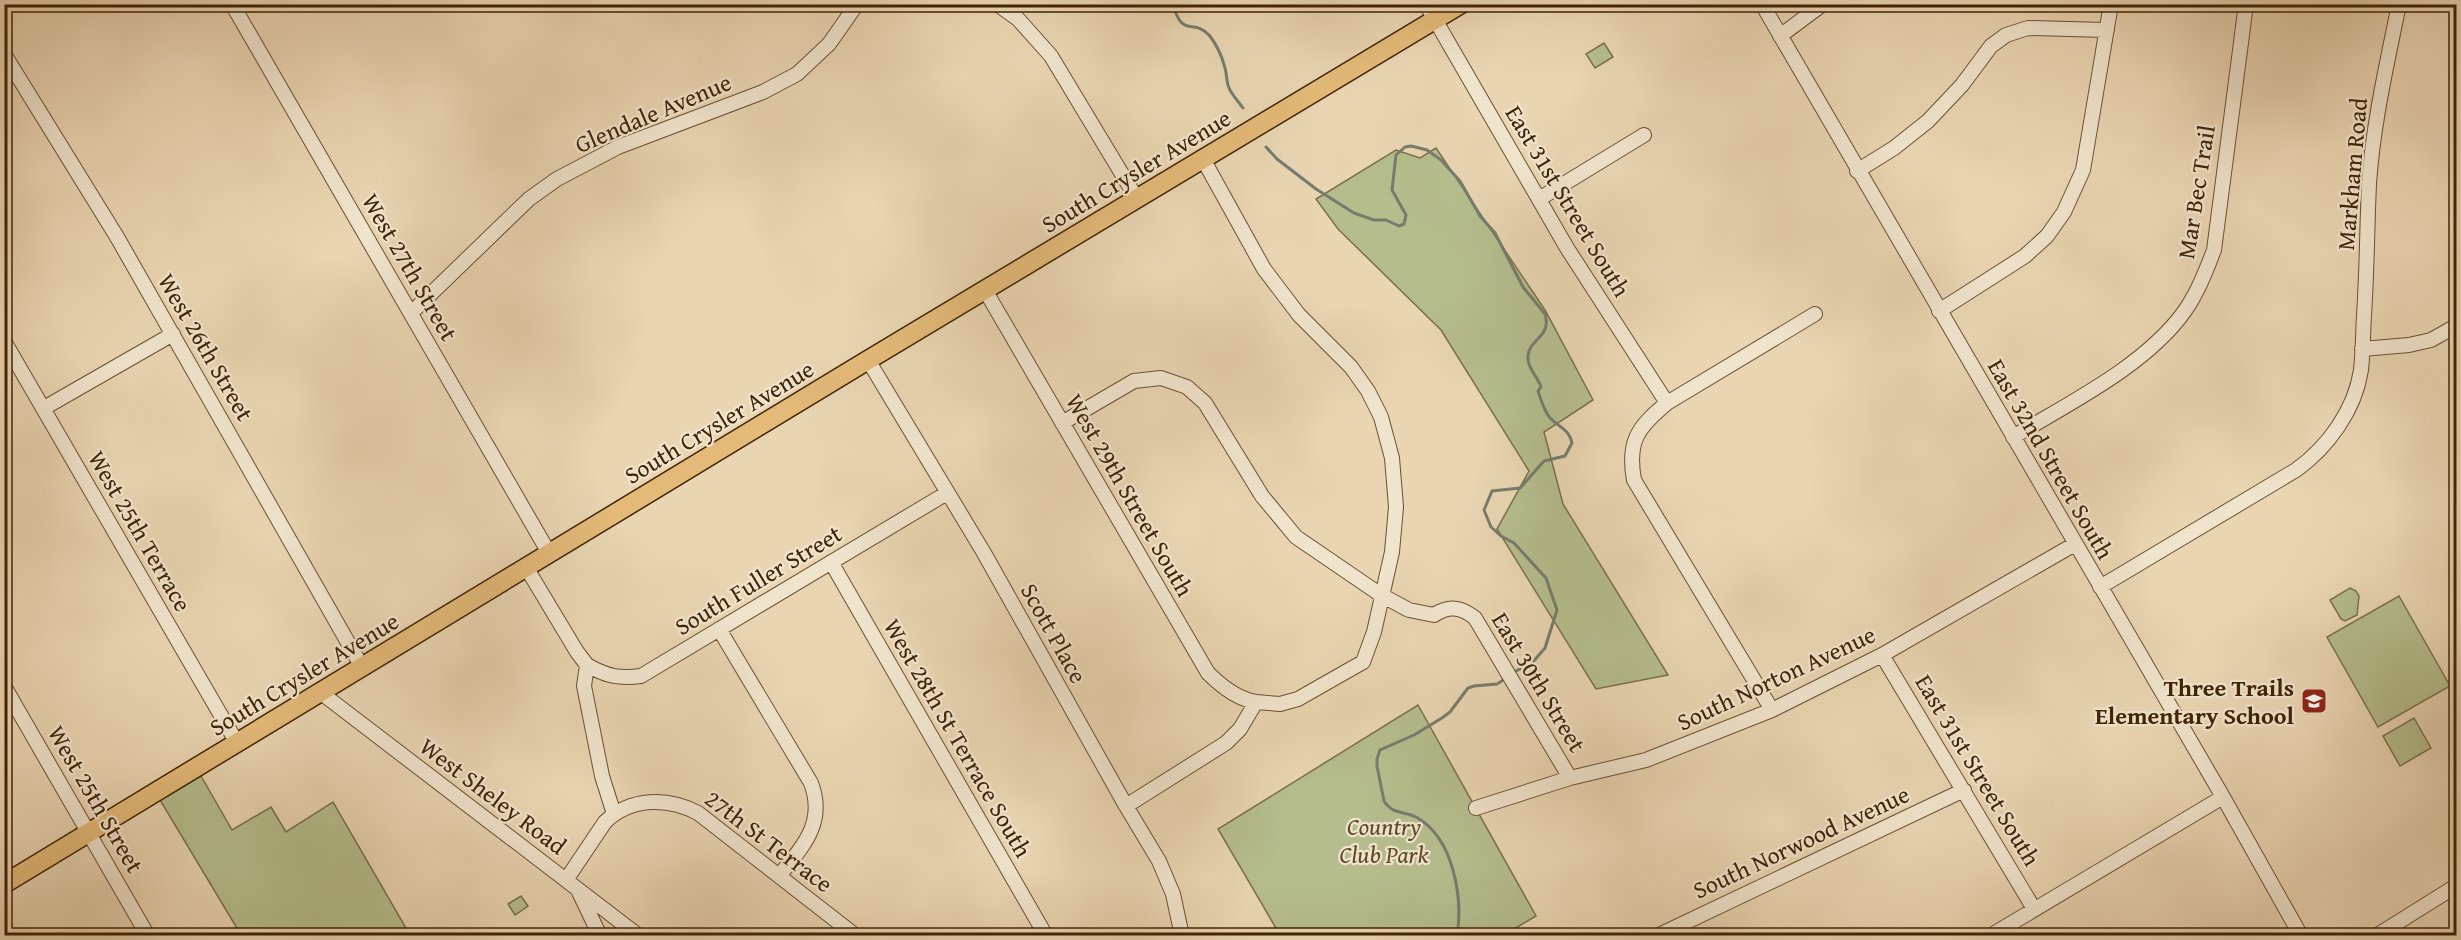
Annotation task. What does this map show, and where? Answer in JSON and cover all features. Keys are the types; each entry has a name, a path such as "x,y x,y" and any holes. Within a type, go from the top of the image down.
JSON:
{"main road":[{"name":"South Crysler Avenue","path":"4,884 1203,159 1430,12 1461,4"}],"street":[{"name":"West 27th Street","path":"232,4 549,553"},
{"name":"Glendale Avenue","path":"411,313 529,199 557,179 618,147 763,92 797,74 829,44 857,4"},
{"path":"997,4 1018,19 1051,56 1137,199"},
{"name":"East 32nd Street South","path":"1762,4 1857,171 2223,797 2301,936"},
{"path":"1780,36 1823,4"},
{"path":"1939,310 2025,256 2047,236 2064,212 2083,170 2112,4"},
{"name":"Mar Bec Trail","path":"2013,437 2130,365 2152,348 2185,311 2206,274 2214,250 2246,4"},
{"name":"Markham Road","path":"2362,349 2368,256 2369,184 2375,130 2400,4"},
{"name":"East 31st Street South","path":"1430,12 1567,248 1667,403"},
{"path":"1857,171 1894,148 1928,121 1962,85 1991,46 2006,34 2028,28 2107,30"},
{"name":"West 26th Street","path":"4,54 117,237 362,667"},
{"path":"1539,199 1644,135"},
{"path":"1126,806 1226,743 1240,729 1256,702 1280,704 1299,699 1363,662 1374,632 1392,552 1396,507 1392,458 1381,417 1352,367 1299,315 1264,269 1203,159"},
{"name":"West 29th Street South","path":"985,290 1208,673 1220,685 1239,697 1256,702"},
{"path":"1772,710 1634,480 1630,459 1635,437 1646,421 1667,403 1815,314"},
{"path":"2100,587 2314,457 2329,441 2347,410 2361,371 2362,349 2420,343 2431,340 2457,326"},
{"path":"44,408 173,334"},
{"name":"West 25th Terrace","path":"4,341 237,743"},
{"name":"Scott Place","path":"868,360 948,493 1164,872 1173,894 1182,936"},
{"path":"1062,423 1134,381 1161,378 1187,387 1205,403 1262,496 1287,528 1296,537 1381,595"},
{"name":"South Fuller Street","path":"587,665 603,675 612,677 622,679 640,676 948,493"},
{"name":"South Norton Avenue","path":"1476,808 1570,778 1646,760 1772,710 1882,655 2075,544"},
{"name":"West 28th St Terrace South","path":"831,562 1046,936"},
{"path":"526,567 587,665 584,686 602,776 614,814 605,822 566,880"},
{"name":"East 30th Street","path":"1381,595 1409,610 1434,615 1454,607 1466,610 1475,618 1570,778"},
{"path":"719,629 815,793 817,809 813,830 779,876"},
{"name":"East 31st Street South","path":"1882,655 2034,909"},
{"name":"West 25th Street","path":"4,686 148,936"},
{"name":"West Sheley Road","path":"320,692 639,936"},
{"name":"South Norwood Avenue","path":"1657,936 1964,790"},
{"path":"1990,936 2223,797"},
{"name":"27th St Terrace","path":"614,814 651,801 669,801 698,813 856,936"},
{"path":"2376,936 2457,886"},
{"path":"579,890 600,936"}],"green space":[{"path":"1604,43 1613,57 1595,68 1586,54"},
{"path":"1436,148 1545,310 1593,400 1544,432 1563,504 1668,675 1596,689 1497,529 1529,471 1441,330 1338,229 1316,199 1396,150 1420,158"},
{"path":"2350,588 2359,596 2357,615 2345,621 2341,619 2330,600"},
{"path":"2399,596 2450,686 2378,727 2327,637"},
{"name":"Country Club Park","path":"1418,705 1536,916 1504,935 1280,935 1218,829"},
{"path":"2414,718 2431,748 2400,766 2383,736"},
{"path":"201,776 232,830 271,807 286,832 333,802 410,935 241,935 160,800"},
{"path":"521,896 528,906 515,915 508,904"}],"waterway":[{"path":"1173,4 1176,15 1184,25 1203,30 1216,45 1222,58 1229,88 1243,108"},
{"path":"1266,147 1277,159 1316,189 1354,213 1374,220 1386,220 1399,226 1404,224 1406,215 1392,190 1396,155 1405,147 1411,146 1427,150 1441,160 1460,181 1480,216 1495,233 1523,287 1545,314 1545,328 1529,350 1528,360 1541,387 1538,391 1546,412 1566,432 1572,443 1565,456 1544,461 1520,488 1492,491 1484,510 1491,527 1514,543 1546,578 1557,610 1545,648 1532,663 1516,671"},
{"path":"1457,936 1459,921 1457,887 1447,854 1429,827 1412,815 1391,809 1384,801 1377,759 1380,750 1414,735 1450,712 1468,688 1497,684 1505,679"}],"place":[{"name":"Three Trails Elementary School","path":"2314,701"}]}
